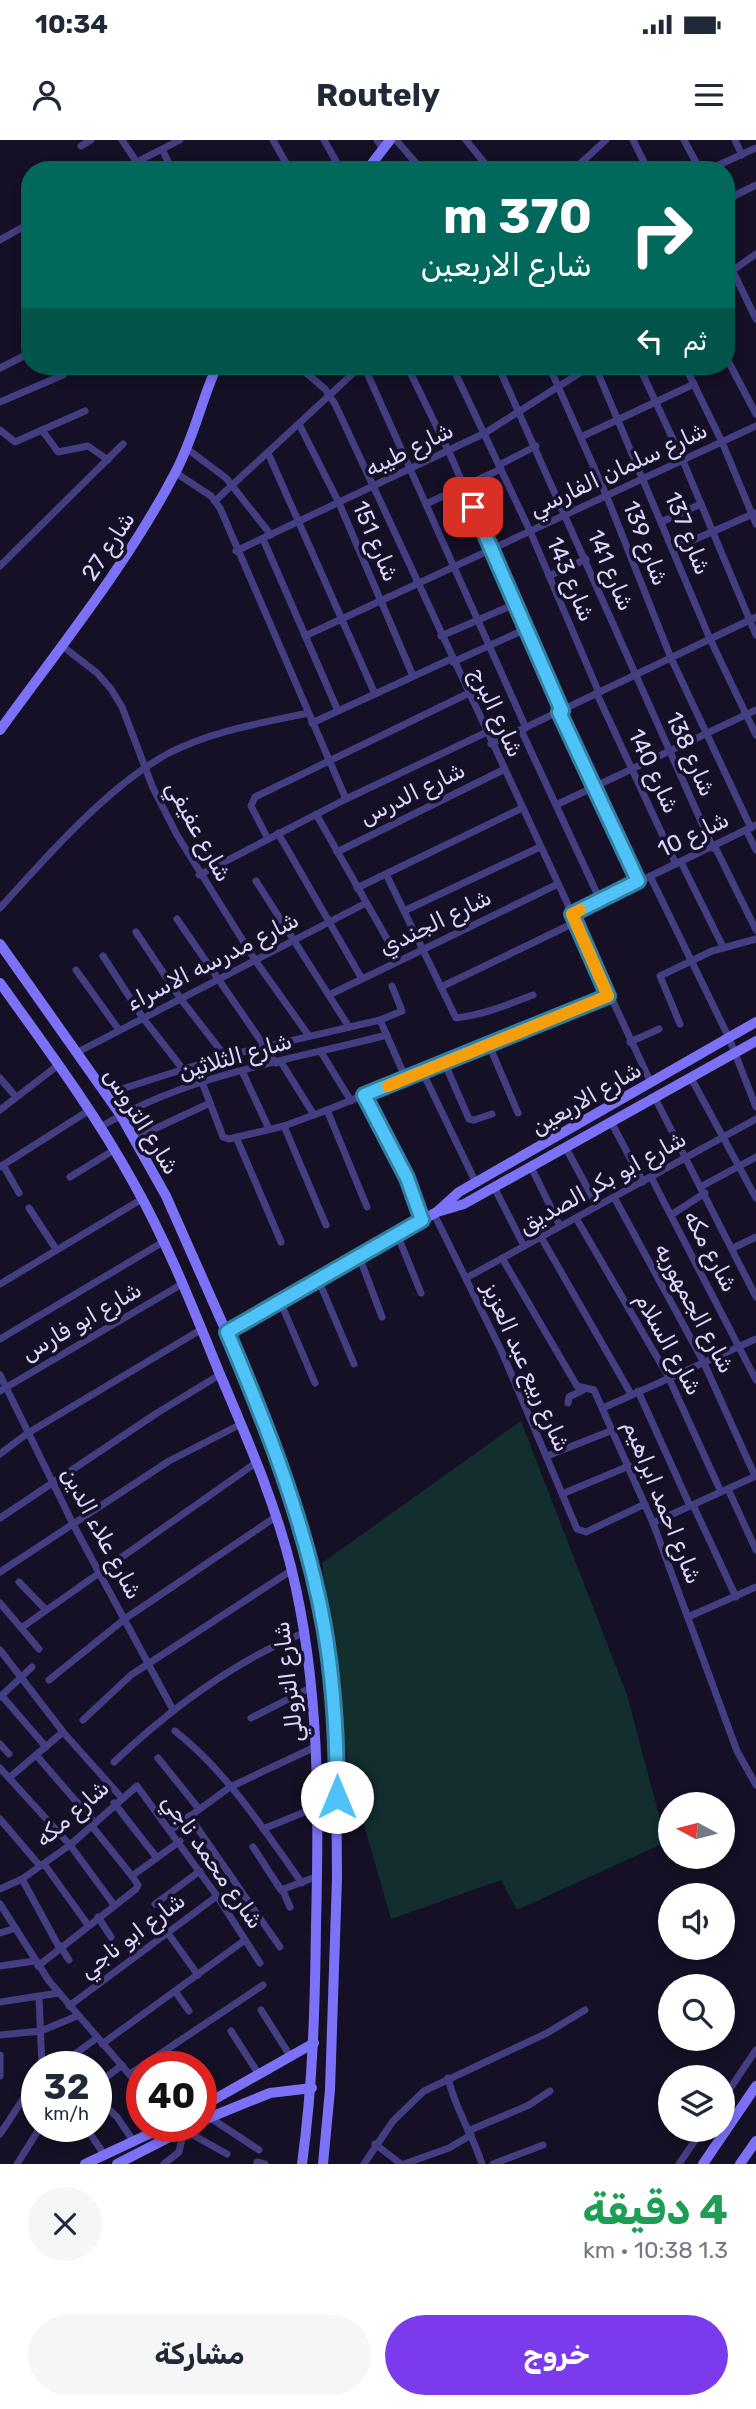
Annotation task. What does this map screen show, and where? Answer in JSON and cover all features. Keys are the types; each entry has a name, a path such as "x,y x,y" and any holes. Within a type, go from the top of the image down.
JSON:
{"street":[{"path":"81,146 91,140"},
{"path":"122,140 136,161 163,151 180,140"},
{"path":"273,140 285,161"},
{"path":"324,140 336,161"},
{"path":"371,161 380,145 390,140"},
{"path":"396,140 414,161"},
{"path":"466,140 484,161"},
{"path":"583,161 606,140"},
{"path":"633,140 644,161"},
{"path":"684,140 695,161"},
{"path":"735,140 742,155"},
{"path":"728,161 756,148"},
{"path":"163,151 168,161"},
{"path":"735,196 756,185"},
{"path":"0,240 21,228"},
{"path":"735,269 756,254"},
{"path":"735,283 756,319"},
{"path":"0,368 21,358"},
{"path":"735,374 756,414"},
{"path":"0,402 63,375"},
{"name":"شارع 27","path":"0,730 110,579 176,473 214,375"},
{"name":"شارع البرج","path":"308,375 330,395 375,486 485,733 651,1083"},
{"path":"215,501 352,375"},
{"path":"366,375 454,566 556,805 600,900"},
{"path":"411,375 449,452 594,787 638,881"},
{"name":"شارع 143","path":"456,375 530,531 598,694"},
{"name":"شارع 141","path":"502,375 567,515 634,676"},
{"name":"شارع 139","path":"553,375 607,497 671,658 751,828 756,850"},
{"name":"شارع طيبه","path":"236,551 449,452 521,412 578,375"},
{"name":"شارع 137","path":"597,375 645,479 710,639 756,735"},
{"path":"643,375 752,618 756,635"},
{"path":"690,375 754,513 756,524"},
{"path":"581,437 694,384"},
{"path":"1,428 15,442 85,411"},
{"name":"شارع 151","path":"299,424 339,503 413,676"},
{"name":"شارع سلمان الفارسي","path":"305,636 756,426"},
{"path":"42,430 58,452 88,446 108,460"},
{"path":"0,566 123,444"},
{"path":"426,505 536,446"},
{"path":"186,448 233,484 271,535"},
{"path":"268,453 301,521 375,694"},
{"path":"176,473 215,501 346,799"},
{"path":"662,522 701,504"},
{"path":"673,549 754,513"},
{"path":"263,539 338,711"},
{"path":"549,576 586,559"},
{"path":"441,636 515,604"},
{"path":"491,744 752,618"},
{"path":"312,723 413,676 526,629"},
{"name":"شارع عفيفي","path":"61,645 97,673 110,689 130,726 164,812 199,874 255,960 310,1036"},
{"name":"شارع 138","path":"634,676 756,930"},
{"path":"268,839 251,806 252,800 467,694"},
{"name":"شارع 140","path":"598,694 632,769 723,947"},
{"path":"556,805 756,710"},
{"path":"0,908 44,859 145,769 194,742 307,713"},
{"path":"199,874 346,799 485,733"},
{"name":"شارع الدرس","path":"337,852 503,769"},
{"path":"357,888 522,808"},
{"path":"316,814 399,960"},
{"name":"شارع 10","path":"441,987 574,918 600,900 751,828"},
{"path":"278,833 362,979"},
{"path":"404,911 540,847"},
{"path":"386,874 455,1017 488,1013 533,995"},
{"path":"650,876 729,1038 756,1107"},
{"path":"256,881 349,1027"},
{"name":"شارع الجندي","path":"330,995 558,884"},
{"name":"شارع مدرسه الاسراء","path":"76,1053 366,903"},
{"path":"177,919 314,1115"},
{"path":"136,932 180,998 225,1056"},
{"path":"680,1024 660,978 691,960 723,947 756,939"},
{"name":"شارع التروس","path":"0,944 135,1138 182,1228 227,1332"},
{"path":"103,956 143,1018 182,1068"},
{"path":"76,970 119,1030"},
{"path":"392,986 402,1009 380,1020 406,1079"},
{"name":"شارع التروس","path":"2,989 114,1150 142,1199 202,1329"},
{"path":"202,1082 223,1137 233,1138 284,1126 351,1101 608,996"},
{"name":"شارع الثلاثين","path":"106,1094 225,1056 380,1020"},
{"name":"شارع الاربعين","path":"436,1213 459,1192 756,1022"},
{"path":"630,1042 659,1029"},
{"name":"شارع الثلاثين","path":"99,1128 120,1114 202,1082 387,1035"},
{"name":"شارع الاربعين","path":"227,1332 422,1220 456,1207 494,1187 756,1041"},
{"path":"489,1045 517,1113"},
{"path":"321,1052 351,1101"},
{"path":"445,1064 469,1119 474,1121 492,1114"},
{"path":"0,1110 57,1066"},
{"path":"242,1071 269,1129"},
{"path":"423,1073 476,1183"},
{"path":"691,1077 756,1198"},
{"path":"0,1078 16,1097"},
{"path":"364,1095 407,1178 422,1220"},
{"path":"654,1098 756,1297"},
{"path":"135,1138 210,1103"},
{"path":"327,1110 367,1207"},
{"path":"19,1193 1,1166 88,1111"},
{"name":"شارع ابو بكر الصديق","path":"466,1278 756,1119"},
{"path":"611,1122 643,1182"},
{"path":"284,1126 326,1225"},
{"path":"233,1138 281,1242"},
{"path":"566,1147 597,1206"},
{"path":"70,1177 114,1150"},
{"path":"671,1215 703,1190 756,1157"},
{"path":"531,1167 560,1226"},
{"name":"شارع مكه","path":"651,1177 756,1380"},
{"path":"494,1187 524,1246"},
{"name":"شارع الجمهوريه","path":"614,1197 703,1361 756,1476"},
{"path":"0,1284 142,1199"},
{"path":"29,1208 56,1250"},
{"name":"شارع ربيع عبد العزيز","path":"436,1213 511,1371 577,1529 586,1532 645,1504"},
{"name":"شارع السلام","path":"576,1218 668,1376 756,1550"},
{"path":"397,1234 421,1293"},
{"path":"541,1237 634,1393 736,1597"},
{"path":"733,1248 756,1237"},
{"path":"0,1339 163,1242"},
{"path":"359,1256 382,1317"},
{"name":"شارع احمد ابراهيم","path":"502,1258 577,1386 583,1390 593,1389 603,1408 653,1523 737,1751 756,1785"},
{"path":"318,1279 354,1364"},
{"name":"شارع ابو فارس","path":"3,1389 182,1284"},
{"path":"280,1301 315,1384"},
{"path":"0,1454 28,1433 202,1329"},
{"name":"شارع التروللي","path":"202,1329 277,1516 292,1570 310,1688 315,1747 318,1876 312,2088 302,2164"},
{"name":"شارع التروللي","path":"227,1332 286,1488 320,1604 335,1711 337,1878 330,2090 324,2163"},
{"path":"603,1408 668,1376 756,1339"},
{"path":"0,1518 157,1412 220,1374"},
{"name":"شارع علاء الدين","path":"0,1375 3,1389 172,1708"},
{"path":"568,1403 569,1397 583,1390"},
{"path":"0,1572 74,1526 169,1461 241,1424"},
{"path":"547,1457 613,1430"},
{"path":"21,1628 257,1462"},
{"path":"562,1494 629,1466"},
{"path":"653,1523 756,1476"},
{"path":"270,1496 286,1488"},
{"path":"49,1680 126,1618 277,1516"},
{"path":"83,1720 126,1679 292,1570"},
{"path":"19,1581 46,1610"},
{"path":"688,1617 756,1587"},
{"path":"0,1603 39,1649"},
{"path":"114,1762 172,1708 249,1660 303,1633"},
{"path":"0,1650 63,1732 121,1797"},
{"path":"32,1667 1,1696 46,1747"},
{"path":"250,1718 310,1688"},
{"path":"175,1731 197,1749 230,1787 302,1882"},
{"path":"9,1778 63,1732"},
{"path":"0,1744 9,1754"},
{"path":"171,1830 230,1787 315,1747"},
{"path":"0,1966 36,1964 138,1887 93,1824 36,1755"},
{"path":"158,1758 199,1808"},
{"path":"0,1768 70,1845 114,1905"},
{"name":"شارع مكه","path":"0,1889 22,1879 70,1845 132,1787"},
{"name":"شارع محمد ناجي","path":"132,1787 138,1787 180,1842 260,1963"},
{"path":"114,1803 157,1858"},
{"path":"263,1829 317,1807"},
{"path":"190,1816 280,1947"},
{"path":"0,1819 42,1865 88,1925"},
{"path":"132,1876 180,1842"},
{"path":"253,1847 283,1891 290,1907"},
{"path":"155,1904 200,1871"},
{"path":"283,1891 318,1876"},
{"path":"22,1879 59,1947 69,1960"},
{"name":"شارع ابو ناجي","path":"69,2006 217,1896"},
{"path":"0,1904 36,1964 77,2016 126,2070"},
{"path":"98,1917 111,1937"},
{"path":"0,1933 13,1929"},
{"path":"167,1932 198,1975"},
{"path":"82,2051 175,1991 245,1940"},
{"path":"164,2051 262,1985"},
{"path":"175,1991 189,2011"},
{"path":"0,2002 59,1993"},
{"path":"39,1997 42,2051"},
{"path":"261,2010 289,2054"},
{"path":"364,2164 375,2144 404,2107 448,2078 524,2045 585,2010"},
{"path":"0,2035 41,2031 77,2016"},
{"path":"231,2031 258,2073"},
{"path":"217,2096 289,2054 314,2043"},
{"path":"735,2081 756,2050"},
{"path":"0,2055 0,2076"},
{"path":"112,2073 122,2065"},
{"path":"448,2078 462,2123 470,2133 482,2164"},
{"path":"703,2164 756,2086"},
{"path":"217,2114 270,2094 312,2088"},
{"path":"375,2144 402,2164 449,2148 470,2133 529,2105 550,2091"},
{"path":"0,2134 21,2105"},
{"path":"112,2112 126,2130"},
{"path":"217,2126 259,2150"},
{"path":"740,2164 756,2141"},
{"path":"17,2164 31,2142"},
{"path":"96,2142 105,2156"},
{"path":"85,2164 134,2142"},
{"path":"117,2164 150,2142"},
{"path":"164,2164 179,2152 183,2142"},
{"path":"209,2142 227,2154"},
{"path":"679,2164 694,2142"},
{"path":"492,2164 543,2145"},
{"path":"747,2154 756,2161"}],"green space":[{"path":"521,1421 627,1695 658,1812 658,1846 517,1910 501,1880 391,1919 349,1772 322,1563"}],"slow traffic":[{"path":"388,1086 608,996 572,914 580,910"}],"route":[{"path":"337,1797 332,1681 318,1594 276,1455 227,1332 422,1220 407,1178 364,1095 608,996 572,914 638,881 559,712 562,711 473,507"}]}
